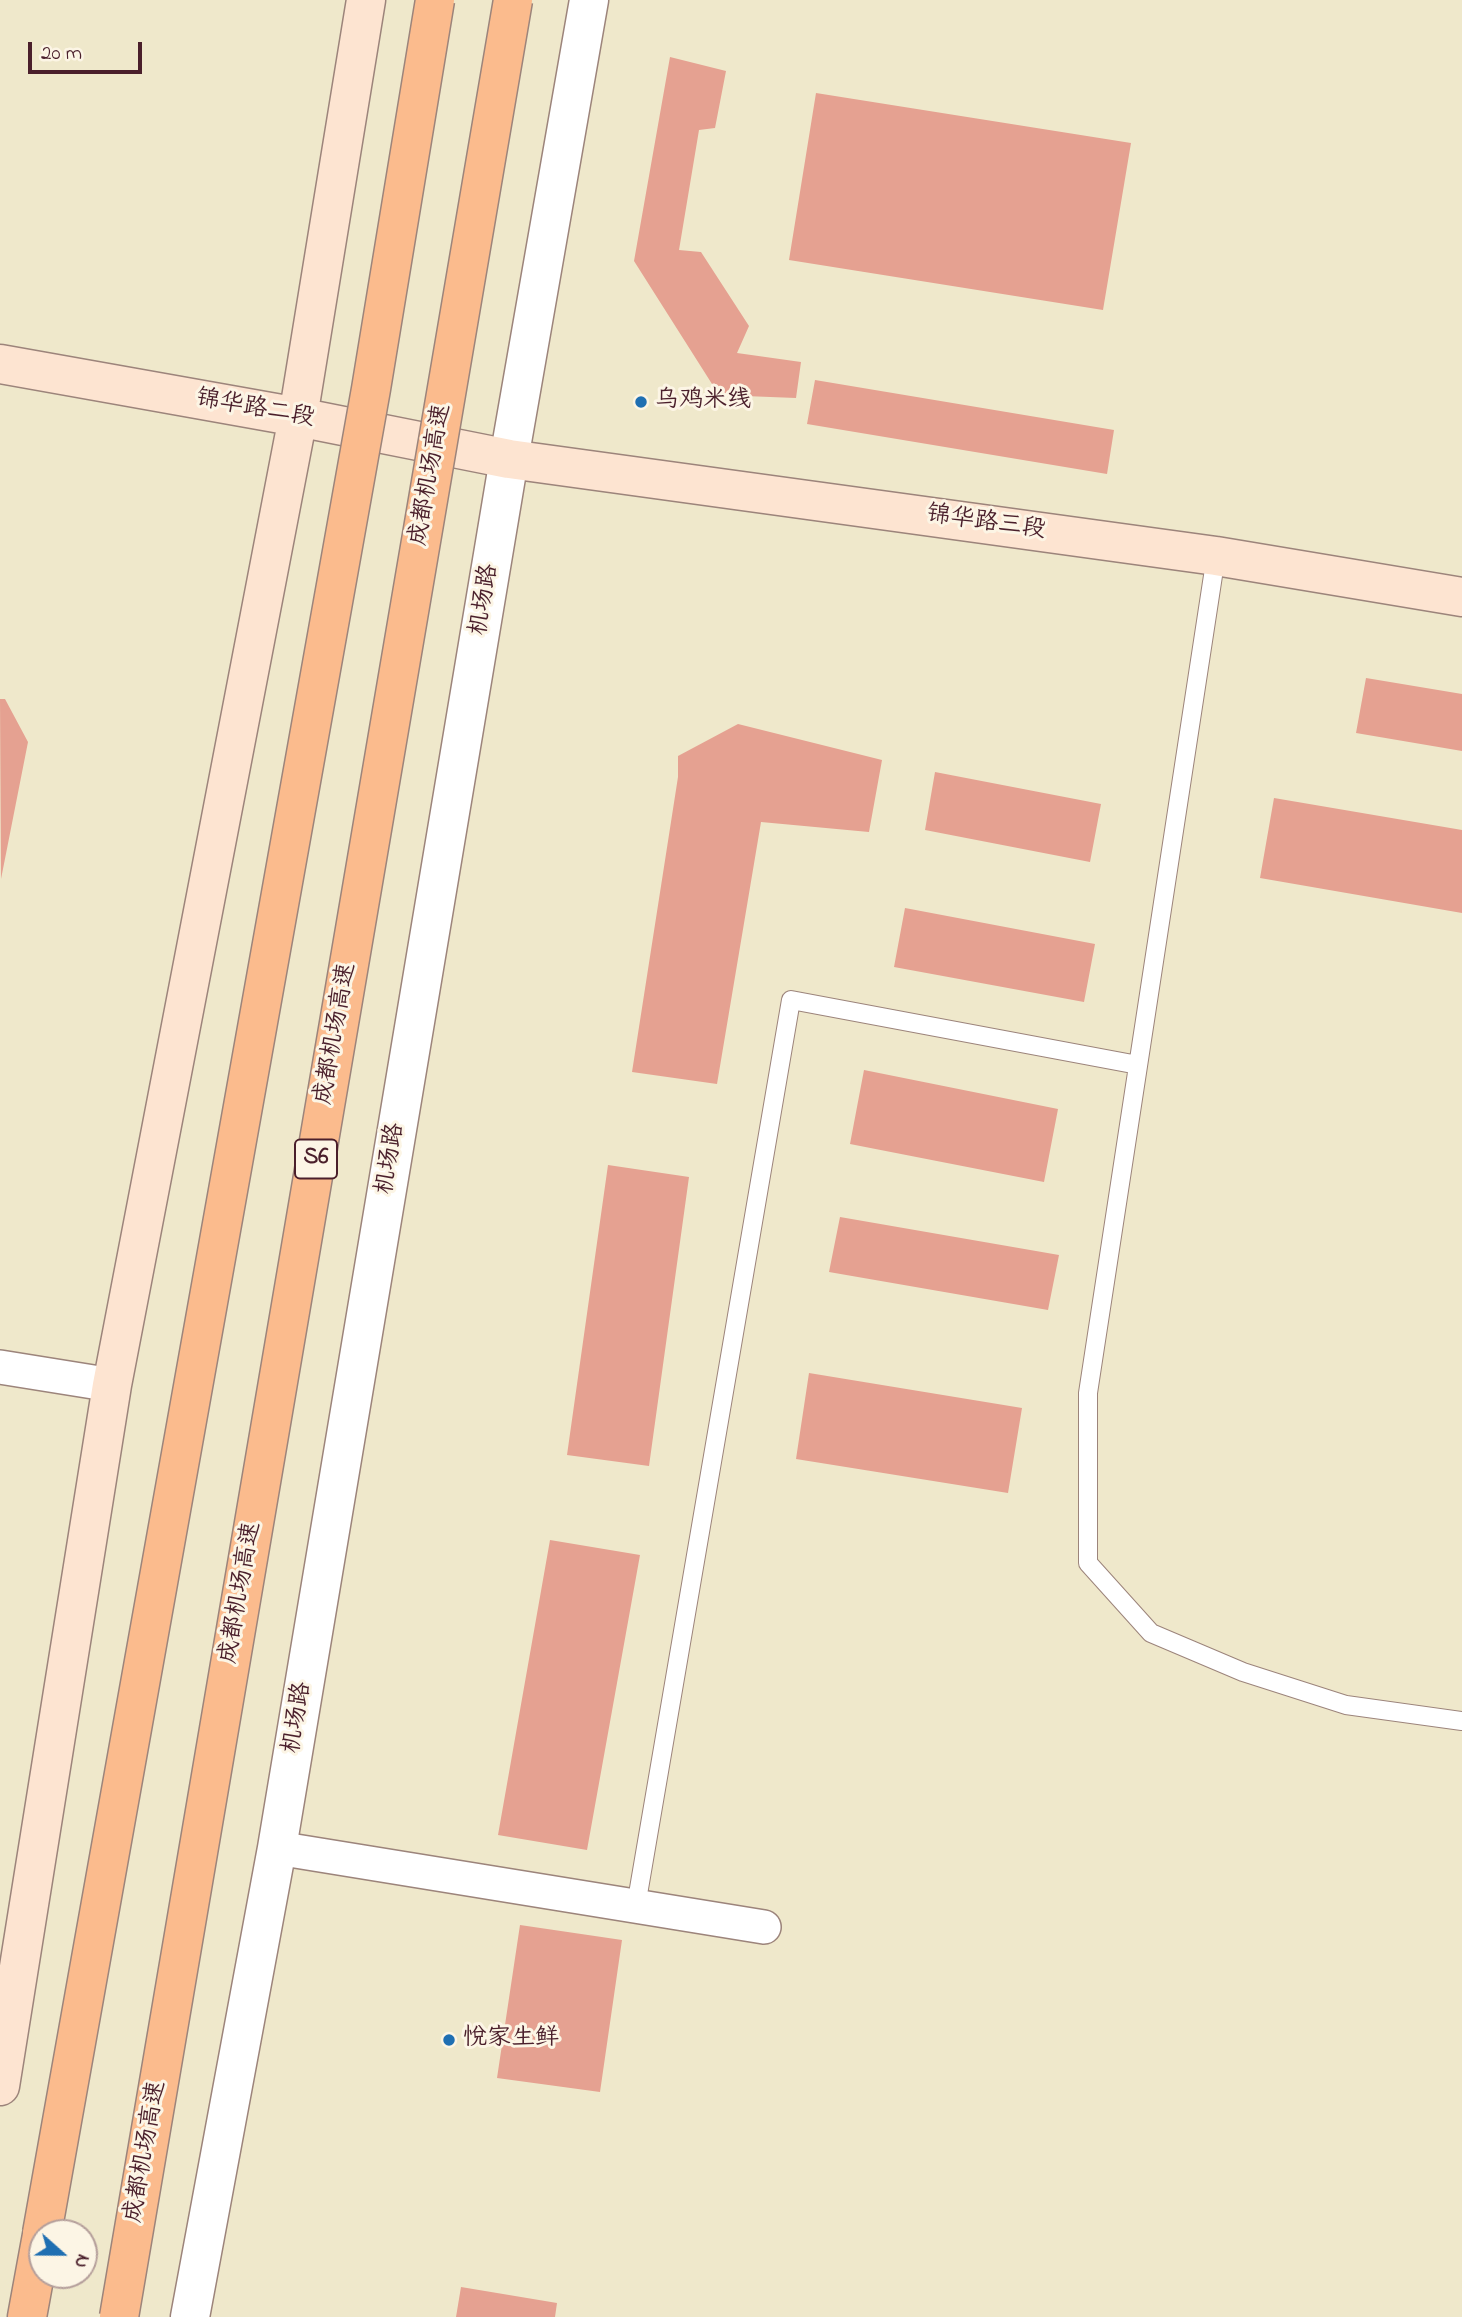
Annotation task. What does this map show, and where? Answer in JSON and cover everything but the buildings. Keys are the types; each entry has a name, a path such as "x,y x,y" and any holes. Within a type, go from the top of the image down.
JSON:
{"highway":[{"path":"45,2219 371,389 435,0"},
{"name":"成都机场高速","path":"119,2317 513,0"},
{"path":"27,2317 32,2289"}],"main road":[{"path":"0,2086 8,1991 111,1385 298,417 366,0"},
{"name":"锦华路二段","path":"0,364 298,417 509,459"},
{"name":"锦华路三段","path":"509,459 1216,556 1462,597"}],"street":[{"name":"机场路","path":"190,2317 277,1848 509,459 589,0"},
{"path":"0,1367 111,1385"},
{"path":"277,1848 764,1927"}],"lane":[{"path":"1216,556 1088,1393 1088,1563 1151,1633 1243,1672 1346,1704 1462,1721"},
{"path":"636,1906 792,1000 1138,1065"}],"place":[{"name":"乌鸡米线","path":"641,402"},
{"name":"悦家生鲜","path":"449,2040"}]}
